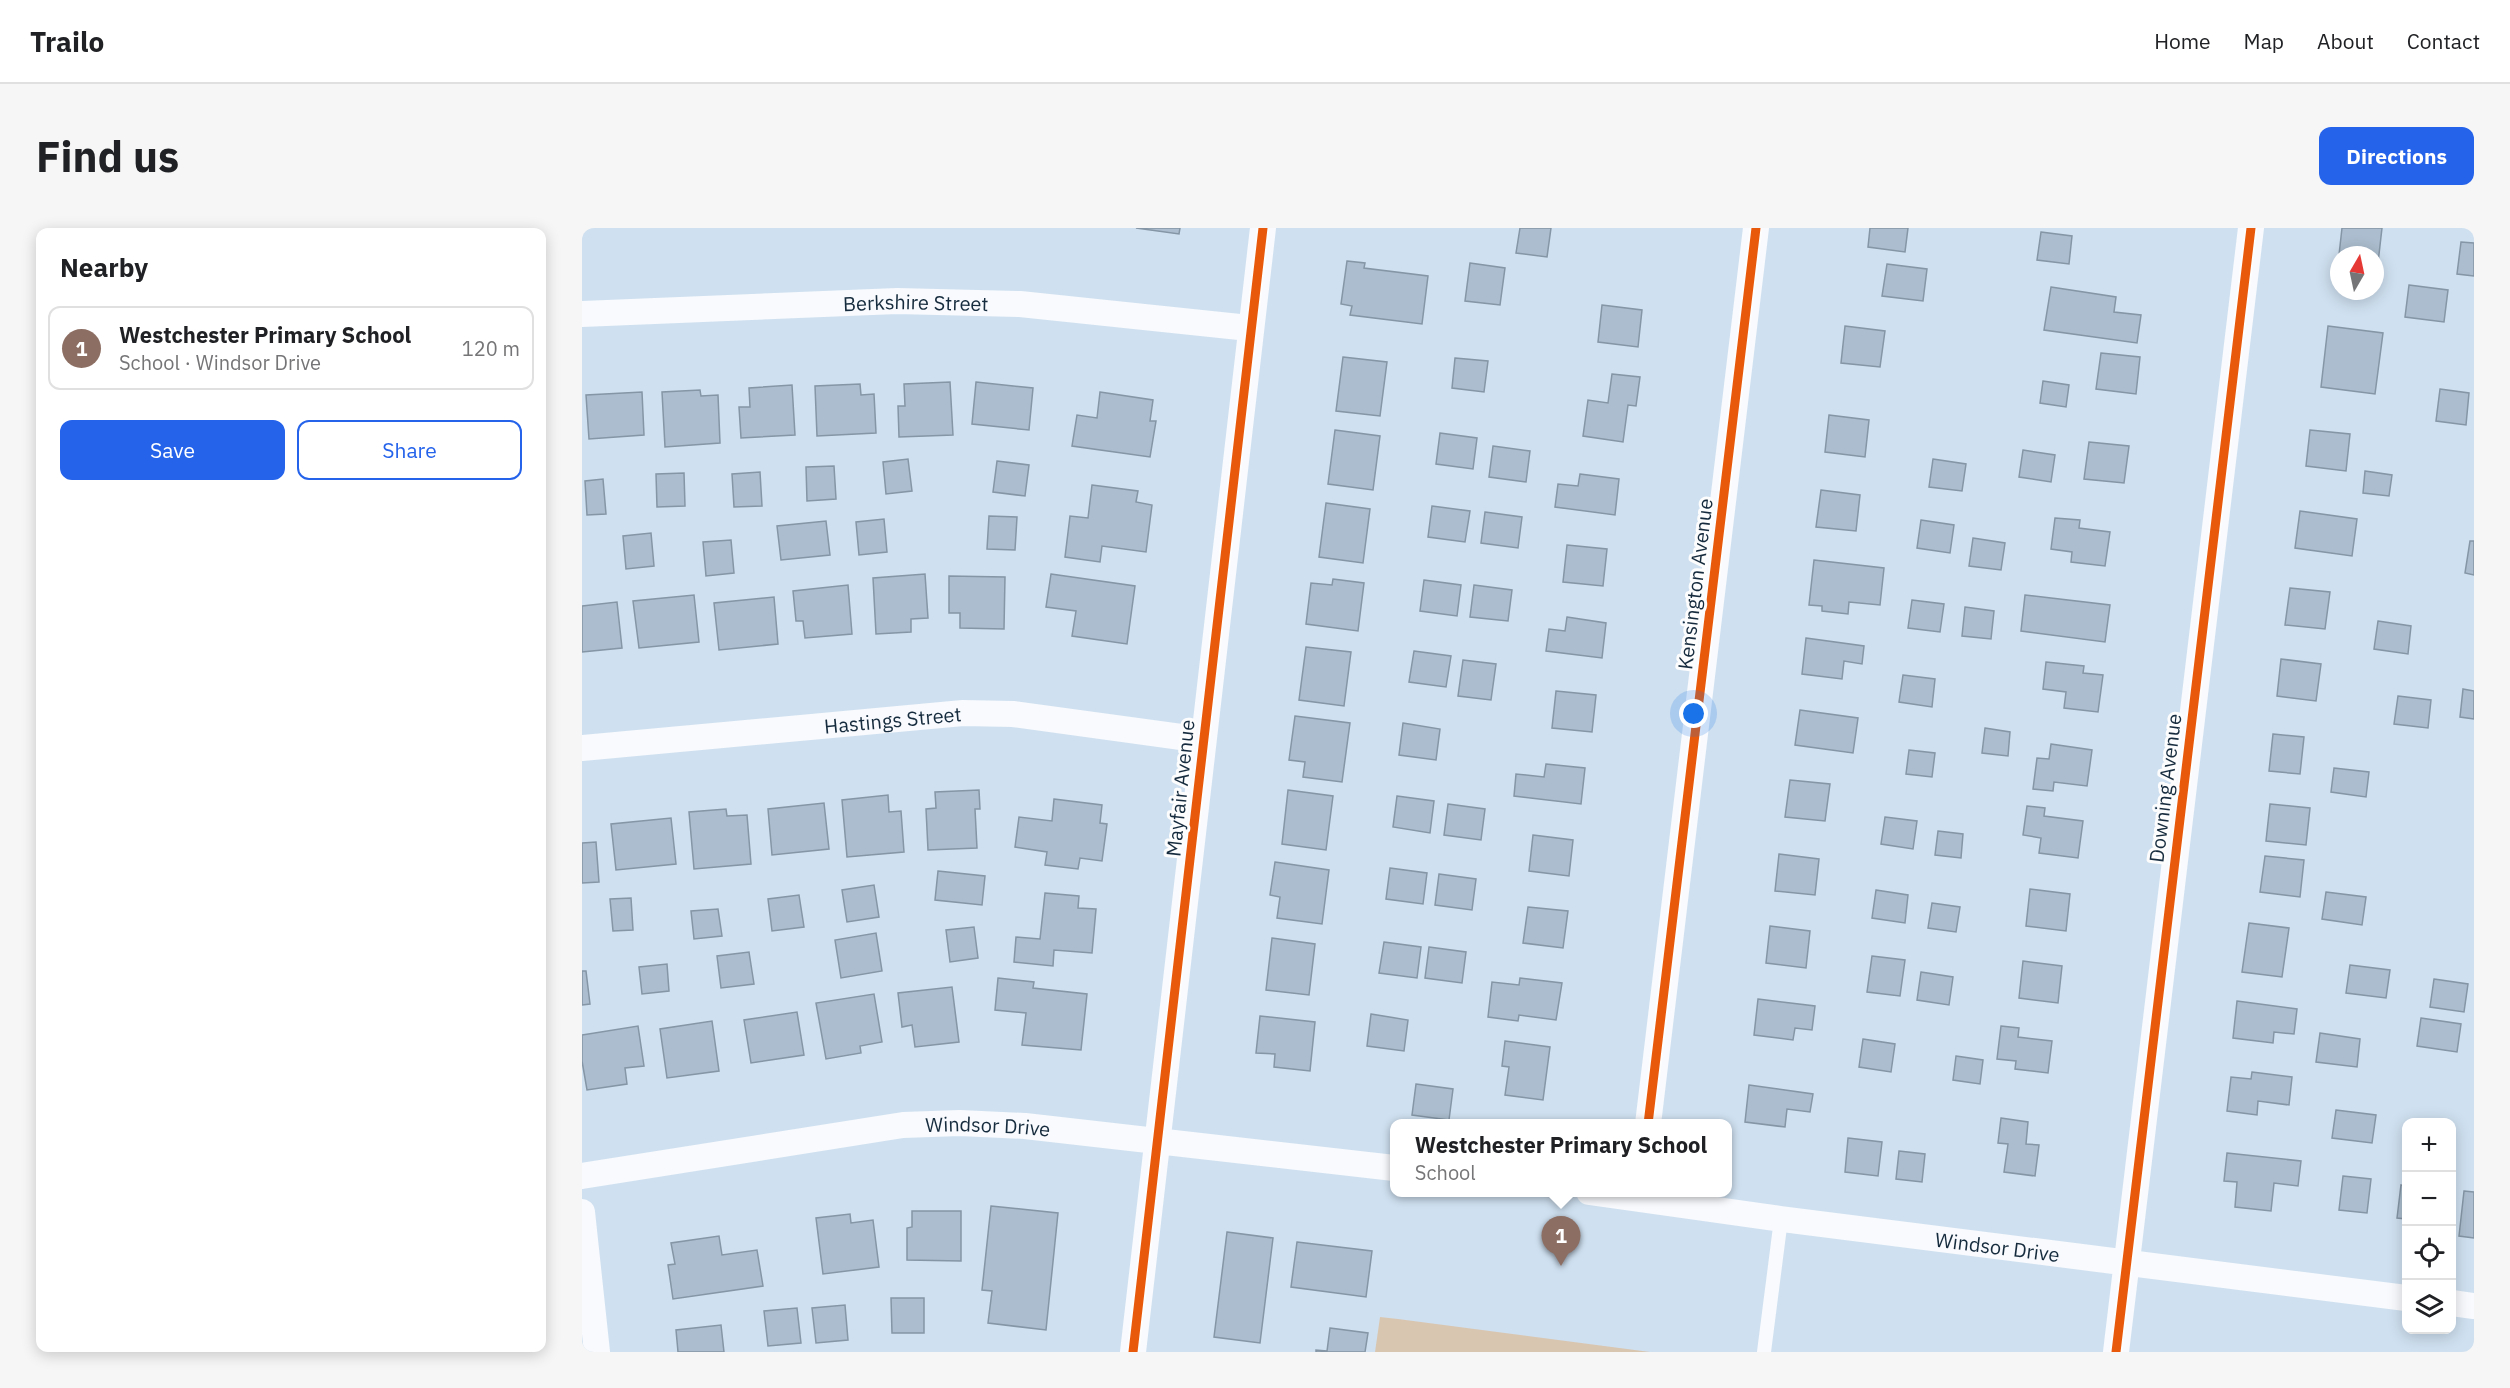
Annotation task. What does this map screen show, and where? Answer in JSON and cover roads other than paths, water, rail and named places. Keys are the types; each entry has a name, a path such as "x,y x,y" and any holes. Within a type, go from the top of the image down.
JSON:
{"street":[{"name":"Mayfair Avenue","path":"1134,1352 1249,328 1263,228"},
{"name":"Kensington Avenue","path":"1649,1119 1756,228"},
{"name":"Downing Avenue","path":"2116,1352 2251,228"},
{"name":"Berkshire Street","path":"582,314 897,302 1009,303 1067,307 1249,328"},
{"name":"Hastings Street","path":"582,748 963,713 1013,714 1203,740"},
{"name":"Windsor Drive","path":"582,1176 903,1125 930,1123 1025,1126 1390,1167"},
{"name":"Windsor Drive","path":"1646,1197 1781,1219 2402,1297"},
{"path":"582,1212 597,1352"},
{"path":"2456,1304 2474,1306"}],"lane":[{"path":"1764,1352 1781,1219"}],"place":[{"name":"Westchester Primary School","path":"1561,1266"}]}
